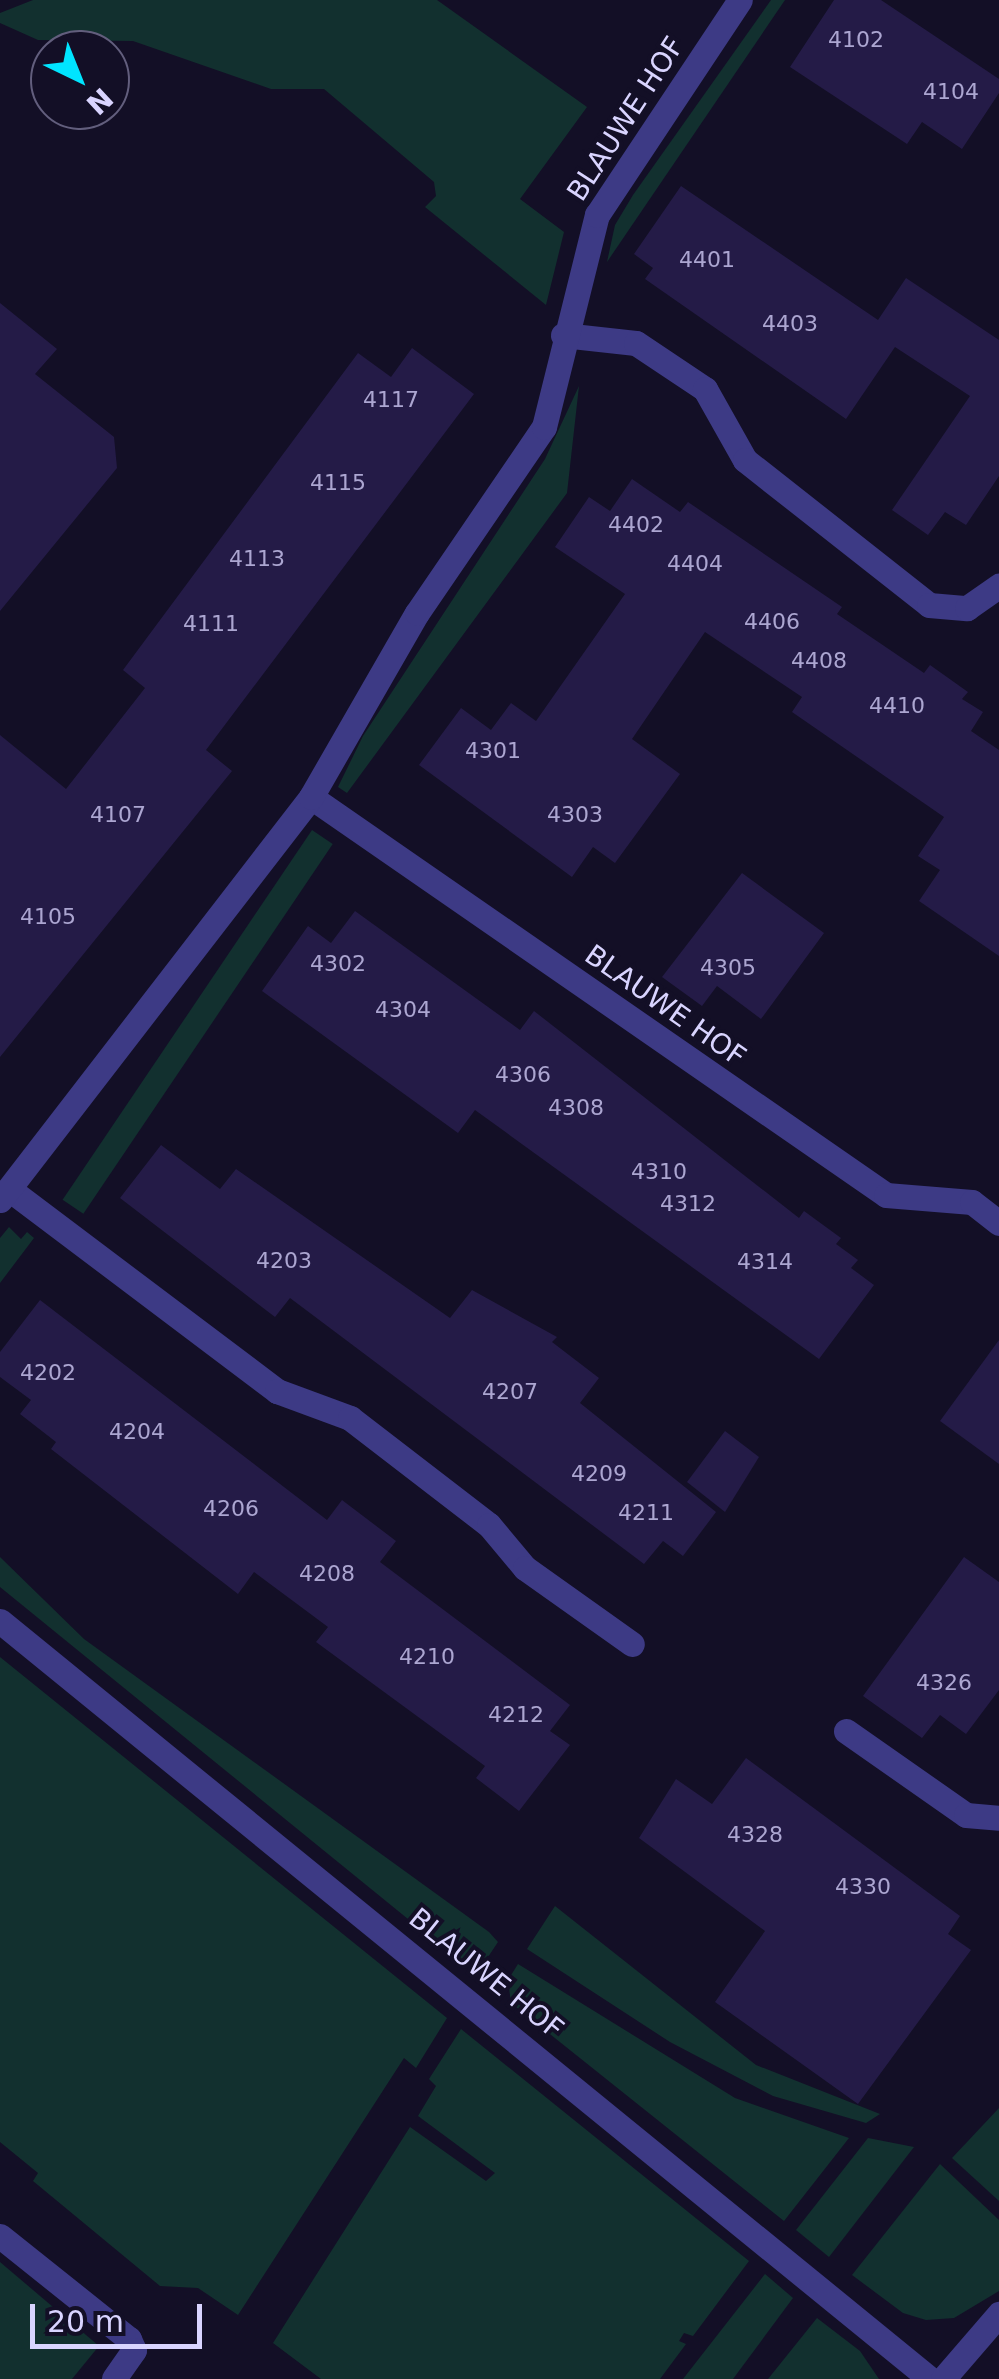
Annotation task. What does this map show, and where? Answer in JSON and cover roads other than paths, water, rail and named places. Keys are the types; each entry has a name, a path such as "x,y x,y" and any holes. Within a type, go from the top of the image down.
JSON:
{"street":[{"name":"BLAUWE HOF","path":"632,1644 525,1568 490,1525 350,1418 277,1391 4,1194 311,797 417,613 544,426 563,335 597,214 740,0"},
{"path":"563,335 636,343 705,389 745,460 929,604 967,608 999,586"},
{"name":"BLAUWE HOF","path":"311,797 886,1195 972,1202 999,1223"},
{"name":"BLAUWE HOF","path":"0,1622 930,2379"},
{"path":"846,1731 966,1814 988,1823 999,1818"},
{"path":"0,2236 128,2339 134,2350 114,2379"},
{"path":"943,2379 999,2314"}]}
